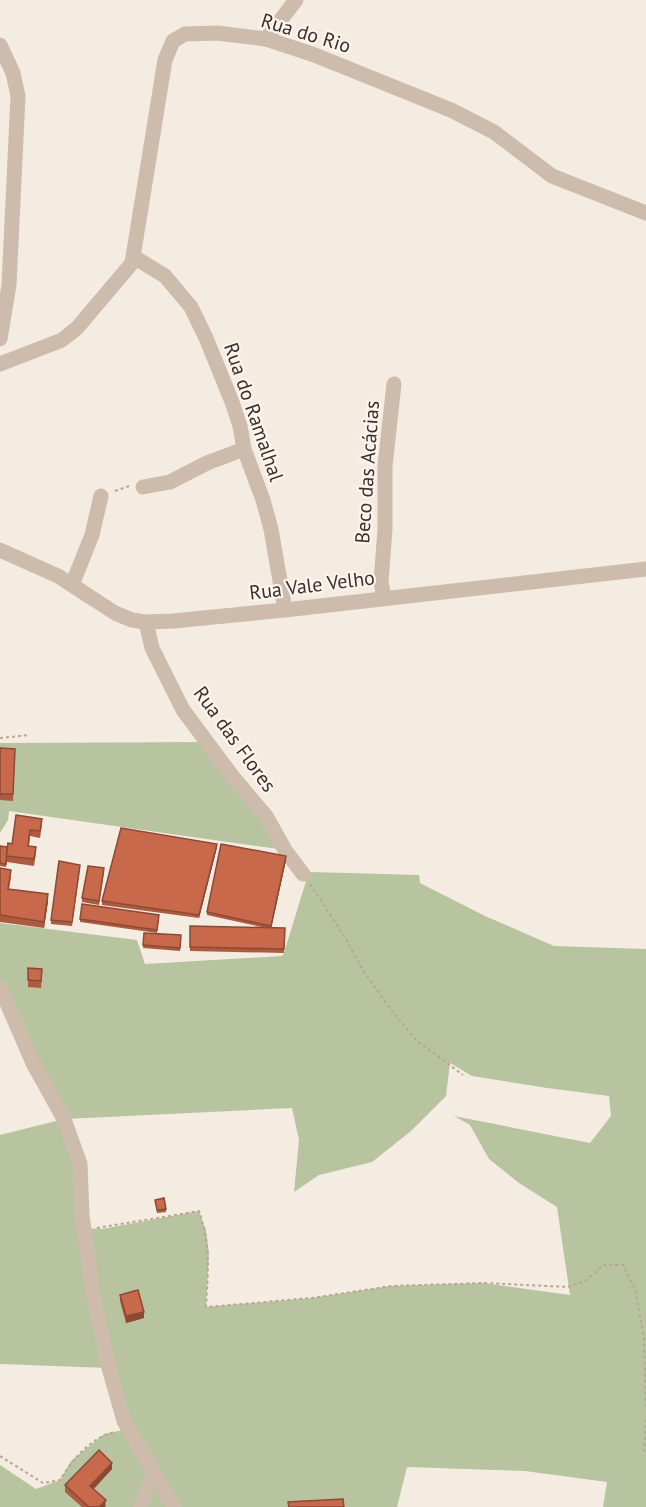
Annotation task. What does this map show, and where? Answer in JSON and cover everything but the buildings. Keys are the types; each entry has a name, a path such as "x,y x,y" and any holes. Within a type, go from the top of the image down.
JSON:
{"street":[{"path":"266,39 296,0"},
{"name":"Rua do Rio","path":"0,364 62,340 77,328 132,263 165,60 173,41 185,34 216,33 266,39 312,54 451,111 494,132 552,177 646,213"},
{"path":"0,45 13,73 18,96 0,339"},
{"name":"Rua do Ramalhal","path":"134,256 165,276 191,307 232,402 240,426 244,449 271,529 285,610"},
{"name":"Beco das Acácias","path":"384,598 381,582 385,529 385,466 394,384"},
{"path":"143,488 171,482 244,449"},
{"path":"72,585 92,535 101,496"},
{"name":"Rua Vale Velho","path":"0,550 42,568 115,613 132,620 146,622 285,610 646,568"},
{"name":"Rua das Flores","path":"146,622 152,648 183,710 233,777 266,816 285,850 303,874"},
{"path":"0,987 33,1063 64,1119 80,1164 83,1228 94,1300 109,1368 124,1421 174,1507"},
{"path":"140,1507 154,1471"}],"path":[{"path":"101,496 132,484 143,488"},
{"path":"0,738 29,735"},
{"path":"303,874 346,939 364,972 392,1011 416,1040 463,1075"},
{"path":"83,1228 102,1228 199,1211 206,1230 209,1253 206,1307 312,1298 391,1286 483,1283 568,1287 585,1281 604,1265 623,1265 635,1289 644,1338 646,1410"},
{"path":"646,1419 644,1450 646,1453"},
{"path":"0,1456 43,1483 60,1480 71,1461 104,1434 129,1429"}],"green space":[{"path":"207,742 285,850 9,811 8,820 0,833 0,743"},
{"path":"311,872 419,875 420,883 485,916 554,946 646,949 646,1507 603,1507 607,1482 525,1471 407,1467 397,1507 0,1507 0,1465 36,1489 60,1480 71,1461 104,1434 128,1429 108,1368 0,1364 0,1135 64,1119 0,987 0,923 137,940 145,964 282,956","holes":["450,1063 472,1076 609,1096 611,1116 590,1143 454,1116 470,1125 489,1159 519,1183 557,1207 570,1295 483,1283 391,1286 312,1298 206,1307 209,1253 206,1230 199,1211 102,1229 84,1228 65,1119 292,1108 299,1140 294,1192 319,1175 372,1162 411,1131 446,1096"]}]}
